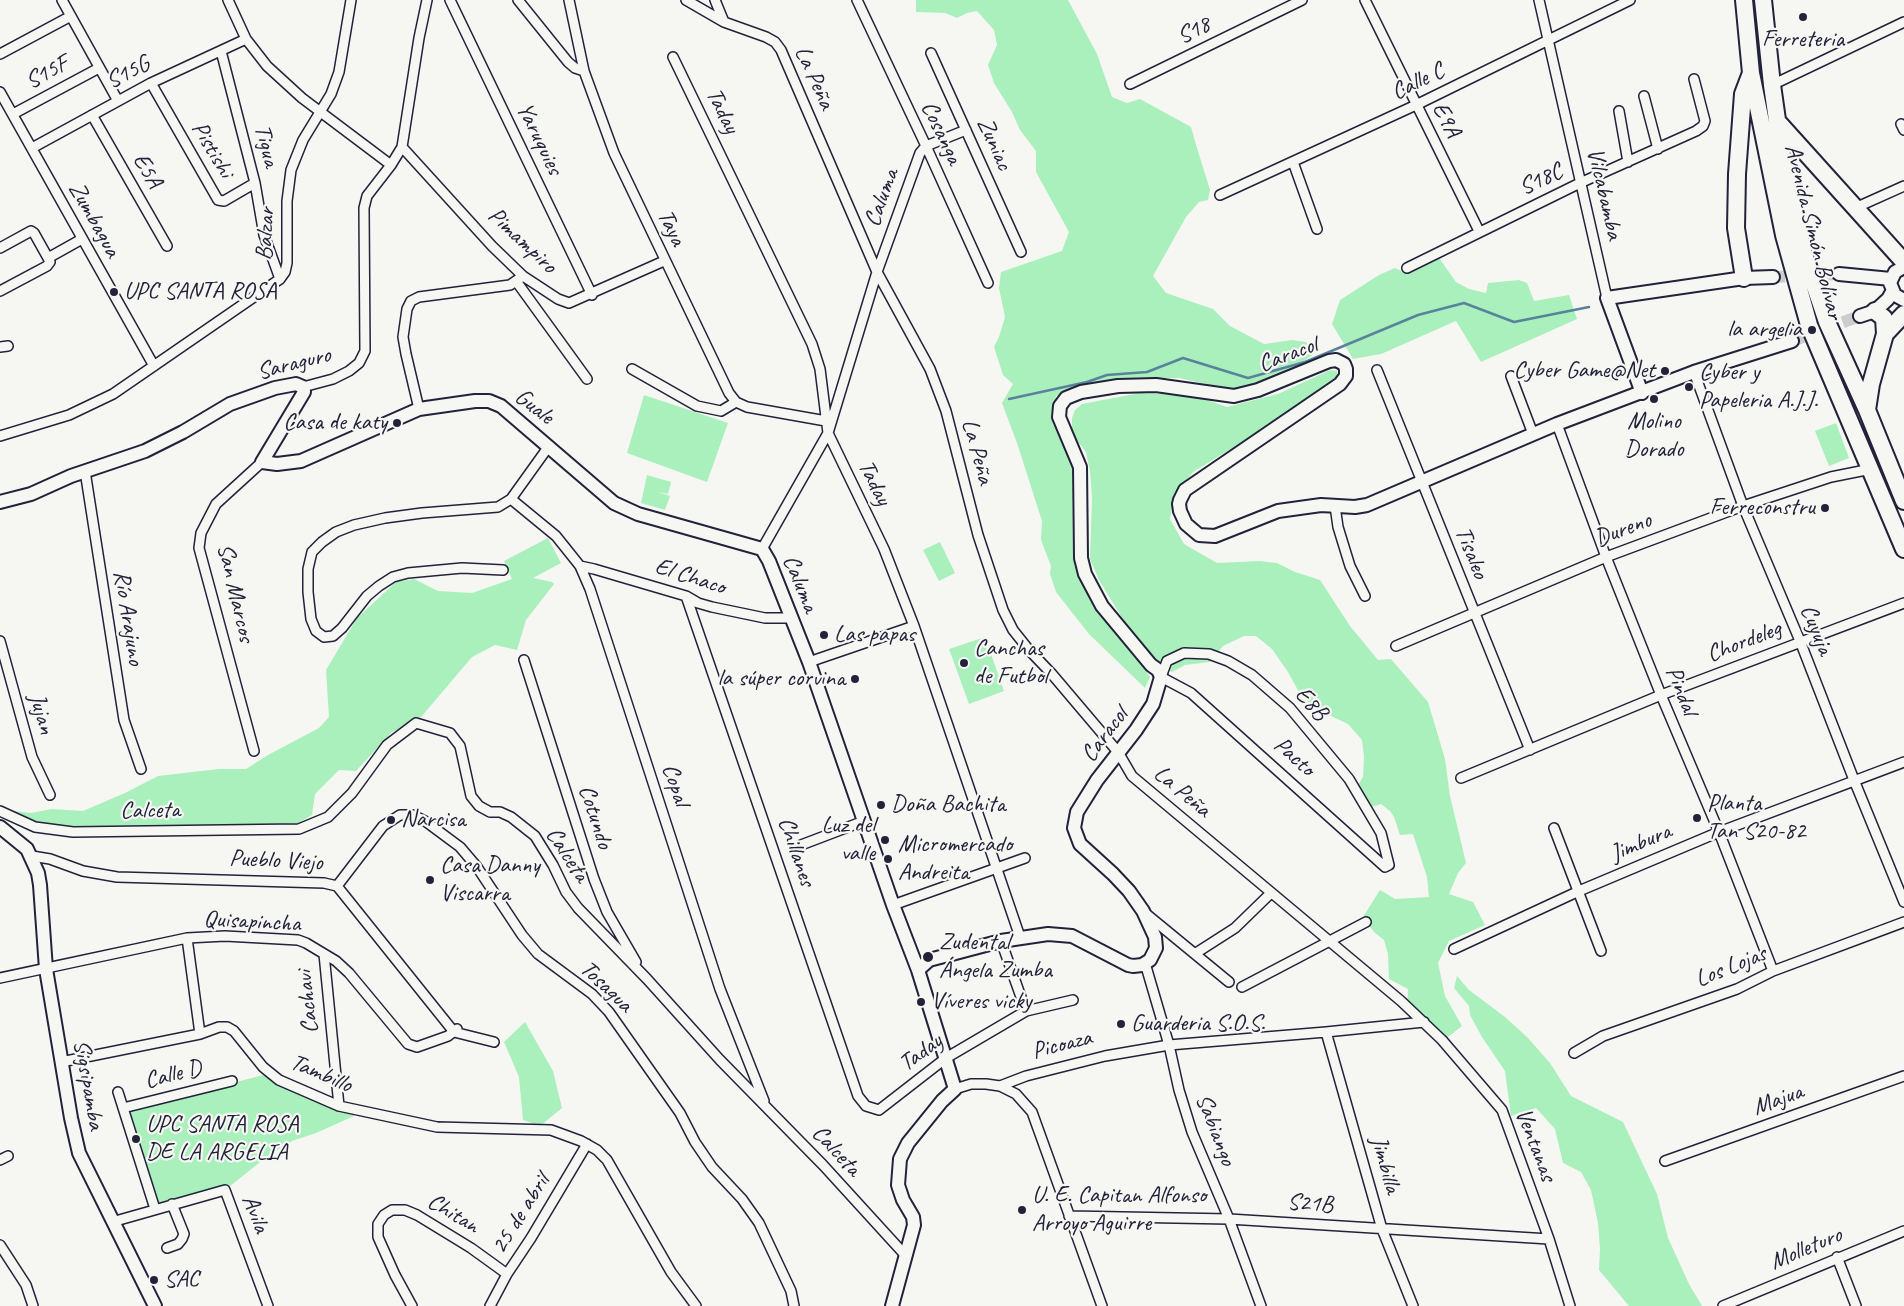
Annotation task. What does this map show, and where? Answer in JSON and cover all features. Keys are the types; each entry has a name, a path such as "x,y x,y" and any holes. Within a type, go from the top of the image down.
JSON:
{"highway":[{"name":"Avenida Simón Bolívar","path":"1744,0 1751,72 1784,235 1809,325 1904,550"},
{"name":"Avenida Simón Bolívar","path":"1763,0 1783,162 1804,254 1827,322 1867,410 1904,501"},
{"path":"1744,278 1736,228 1744,94 1751,72"},
{"path":"1777,121 1904,262"},
{"path":"1867,410 1871,384 1885,334 1884,318 1868,314"},
{"path":"1885,334 1904,314"},
{"path":"1885,334 1904,336"}],"street":[{"path":"62,0 118,101"},
{"path":"228,0 246,39 267,66 320,112 391,165"},
{"name":"Balzar","path":"0,436 68,415 113,394 280,279 285,272 287,264 287,201 292,170 303,140 332,94 339,72 351,0"},
{"name":"Saraguro","path":"0,502 31,494 85,471 145,451 183,432 230,404 275,388 296,384 303,387 333,379 349,371 359,363 365,351 364,208 367,196 391,165 402,147 419,38 427,0"},
{"name":"Yaruquies","path":"450,0 592,295"},
{"path":"518,0 568,62 575,68 584,71"},
{"name":"Taya","path":"569,0 584,71 614,153 664,261 729,393 736,402"},
{"name":"La Peña","path":"686,0 724,22 766,37 775,42 781,50 877,272 930,370 946,411 978,535 1003,610 1013,630 1118,752 1132,776 1330,940"},
{"path":"715,0 724,22"},
{"name":"Cosanga","path":"857,0 926,146 988,284"},
{"name":"S18","path":"1130,84 1302,0"},
{"name":"E9A","path":"1364,0 1480,231"},
{"name":"Vilcabamba","path":"1539,0 1607,298 1642,393"},
{"name":"Calle C","path":"1220,195 1416,105 1630,0"},
{"path":"0,54 71,16"},
{"path":"1772,85 1904,22"},
{"name":"S15G","path":"32,148 151,83 246,39"},
{"name":"Tigua","path":"221,51 255,184 264,234 280,279"},
{"name":"Zuniac","path":"931,53 1021,252"},
{"name":"Taday","path":"673,56 812,344 820,369 828,433 884,549 914,626 1020,937"},
{"name":"S15F","path":"13,114 100,68"},
{"name":"S18C","path":"1407,268 1580,183 1696,131 1703,126 1705,121 1694,79"},
{"name":"Pistishi","path":"151,83 218,200 224,201 255,184"},
{"name":"Zumbagua","path":"0,92 154,366"},
{"path":"1644,96 1658,149"},
{"path":"1619,111 1628,162"},
{"name":"E5A","path":"92,115 166,246"},
{"path":"926,146 966,130"},
{"name":"Caluma","path":"926,146 920,153 877,272 828,433 762,549 769,561 809,662 893,905 918,970 955,1090"},
{"name":"Pimampiro","path":"402,147 519,278 558,299 570,304 664,261"},
{"path":"1293,162 1317,229"},
{"path":"1855,208 1904,186"},
{"path":"0,248 31,232 34,233 50,262 47,266 0,292"},
{"path":"48,258 82,239"},
{"path":"1868,314 1888,299 1895,272 1904,267"},
{"path":"1839,274 1892,285 1899,298 1904,300"},
{"path":"1607,298 1744,278 1773,277"},
{"path":"419,409 403,337 404,321 411,301 419,297 510,286 519,278 587,379"},
{"name":"Caracol","path":"1230,982 1143,911 1129,891 1080,844 1074,828 1077,812 1097,780 1141,724 1153,704 1161,677 1158,670 1102,606 1085,574 1081,558 1080,467 1059,417 1060,406 1066,398 1081,392 1118,386 1156,385 1234,396 1258,390 1332,360 1340,361 1344,364 1346,376 1340,384 1190,486 1182,496 1179,504 1180,511 1186,524 1199,535 1207,536 1222,534 1278,511 1306,507 1361,507 1557,424 1694,372 1792,341"},
{"path":"632,369 697,406 721,410 736,402 746,407 826,421"},
{"name":"Tisaleo","path":"1377,370 1473,613 1530,750"},
{"name":"Cuyuja","path":"1694,372 1743,506 1800,641 1904,902"},
{"path":"1511,376 1533,434"},
{"name":"San Marcos","path":"254,751 199,548 201,533 216,504 262,462 304,392 303,387"},
{"name":"Guale","path":"262,462 277,464 302,460 419,409 475,401 489,401 501,406 614,503 627,510 762,549"},
{"name":"Pindal","path":"1557,424 1606,557 1661,695 1719,832 1773,971"},
{"path":"503,570 462,568 408,573 393,577 367,596 342,628 333,636 324,637 316,631 311,619 308,569 312,552 322,542 336,532 354,524 422,513 498,507 511,499 549,446"},
{"name":"Dureno","path":"1396,646 1606,557 1743,506 1831,477 1871,469"},
{"name":"Río Arajuno","path":"85,471 124,720 141,769"},
{"name":"Copal","path":"511,499 556,536 580,566 593,599 720,989 766,1106"},
{"path":"1335,506 1338,527 1350,566 1365,596"},
{"name":"El Chaco","path":"580,566 686,596 698,603 712,607 765,618 790,618"},
{"name":"Chillanes","path":"686,596 858,1096 866,1106 879,1110"},
{"name":"Chordeleg","path":"1461,778 1661,695 1800,641 1904,604"},
{"path":"809,662 914,626"},
{"name":"Jujan","path":"0,641 32,757 50,795"},
{"name":"E8B","path":"1161,677 1167,661 1184,653 1209,654 1228,661 1264,684 1290,708 1349,779 1381,833 1389,858"},
{"name":"Cotundo","path":"524,660 604,904 618,933 647,979"},
{"name":"Pacto","path":"1161,677 1191,693 1385,867 1389,865 1389,858"},
{"name":"Calceta","path":"0,811 36,827 73,832 299,829 328,817 352,793 387,744 416,723 450,733 460,746 471,796 479,806 490,812 500,812 535,836 553,865 566,892 578,908 647,979 720,1060 766,1106 906,1256"},
{"name":"Jimbura","path":"1454,949 1579,892 1719,832 1904,762"},
{"name":"Tosagua","path":"337,886 383,826 400,816 413,815 425,821 460,847 477,867 522,935 538,954 592,994 609,1012 680,1113 695,1142 712,1167 742,1199 759,1223 791,1291 794,1306"},
{"path":"801,845 864,821"},
{"path":"0,827 22,843 32,856"},
{"path":"1554,828 1601,951"},
{"name":"Pueblo Viejo","path":"32,856 50,859 83,871 117,877 324,883 337,886 456,1030"},
{"name":"Sigsipamba","path":"32,856 40,885 46,969 71,1118 79,1153 155,1306"},
{"path":"893,905 1025,858"},
{"path":"1196,953 1235,928 1271,893"},
{"path":"918,970 920,966 929,960 1020,937 1054,934 1072,936 1128,965 1139,966 1154,955 1156,944 1155,937 1143,911"},
{"path":"1242,987 1366,922"},
{"name":"Los Lojas","path":"1574,1052 1603,1036 1737,989 1773,971 1904,922"},
{"name":"Quisapincha","path":"0,978 186,938 225,936 298,940 336,961 349,973 408,1044 417,1047 448,1036 456,1030"},
{"path":"186,938 200,1034"},
{"name":"Ventanas","path":"1330,940 1424,1022 1442,1040 1502,1110 1549,1239 1570,1306"},
{"path":"1001,941 1026,1011"},
{"name":"Cachavi","path":"324,954 339,1106"},
{"name":"Sabiango","path":"1145,963 1192,1132 1229,1219 1261,1306"},
{"name":"Taday","path":"879,1110 946,1058 1026,1011 1073,1000"},
{"name":"Picoaza","path":"892,1306 913,1232 914,1221 900,1192 898,1175 900,1159 908,1144 942,1101 955,1090 971,1084 1000,1086 1026,1076 1096,1058 1169,1045 1424,1022"},
{"name":"Tambillo","path":"61,1062 200,1034 219,1027 227,1027 234,1031 263,1067 279,1080 339,1106 437,1127 552,1130 587,1144 597,1150 607,1160 671,1272 696,1306"},
{"path":"456,1030 494,1042"},
{"name":"Jimbilla","path":"1326,1032 1382,1229 1413,1306"},
{"name":"Majua","path":"1665,1162 1904,1076"},
{"name":"Calle D","path":"123,1108 232,1081"},
{"path":"1000,1086 1016,1094 1032,1112 1102,1306"},
{"path":"118,1092 155,1209"},
{"name":"25 de abril","path":"490,1306 507,1274 531,1238 587,1144"},
{"name":"Avila","path":"112,1222 225,1190 268,1306"},
{"path":"167,1248 178,1244 184,1234 172,1204"},
{"name":"Chitan","path":"412,1306 395,1275 378,1237 378,1224 384,1215 392,1210 405,1210 417,1215 471,1248 507,1274"},
{"name":"S21B","path":"1069,1216 1229,1219 1549,1239"},
{"name":"Molleturo","path":"1723,1306 1837,1257 1904,1231"},
{"path":"0,1245 26,1285 33,1306"},
{"path":"1837,1257 1856,1306"}],"green space":[{"path":"916,0 1068,0 1097,54 1112,97 1127,103 1140,99 1191,127 1210,190 1208,200 1199,202 1186,217 1153,276 1166,293 1213,309 1230,326 1264,344 1292,340 1306,342 1315,353 1286,374 1237,390 1179,378 1120,378 1070,390 1056,396 1051,416 1058,435 1072,460 1073,558 1090,601 1122,636 1150,677 1145,688 1089,634 1056,592 1050,574 1051,566 1041,540 1042,521 1002,403 1013,384 1003,375 994,347 1005,317 999,288 1001,272 1062,251 1069,232 1036,172 1036,151 1020,130 1012,112 994,83 988,65 997,45 994,30 977,11 957,18 945,13 916,12"},
{"path":"1439,258 1456,282 1469,289 1486,293 1488,283 1519,280 1527,283 1534,301 1569,295 1577,319 1481,362 1456,321 1381,354 1353,359 1332,324 1340,300 1379,275 1395,268 1406,273"},
{"path":"1330,370 1337,371 1338,379 1257,433 1193,472 1174,495 1170,519 1184,544 1217,563 1259,561 1277,563 1295,572 1320,580 1350,626 1378,660 1391,659 1428,702 1445,759 1450,796 1466,863 1458,873 1449,894 1473,902 1485,925 1449,941 1438,963 1445,996 1462,1026 1444,1040 1407,1010 1408,989 1389,979 1388,954 1384,940 1374,932 1363,917 1380,890 1395,899 1429,897 1427,877 1413,834 1400,835 1390,811 1381,804 1369,808 1357,787 1363,777 1364,757 1362,740 1348,724 1316,709 1300,694 1272,649 1256,636 1244,636 1223,646 1210,662 1185,665 1172,672 1160,663 1138,640 1124,621 1099,580 1090,559 1092,498 1090,471 1086,452 1072,434 1072,418 1075,410 1082,404 1140,393 1182,395 1204,399 1227,407 1278,394"},
{"path":"644,395 728,423 707,482 627,453"},
{"path":"1836,423 1849,458 1829,466 1815,431"},
{"path":"647,475 671,482 668,494 658,492 670,496 665,510 641,503"},
{"path":"548,538 561,563 533,578 554,584 526,620 517,650 495,645 472,657 416,723 392,732 356,771 339,770 315,794 312,815 298,823 92,832 38,827 6,810 31,813 52,809 83,811 158,776 219,769 246,769 319,728 329,717 326,670 357,618 396,582 414,579 438,591 472,593 512,579 504,561"},
{"path":"940,542 955,573 939,581 923,550"},
{"path":"985,637 1004,691 969,704 949,649"},
{"path":"1457,976 1469,990 1505,1017 1527,1037 1550,1063 1571,1096 1623,1122 1657,1194 1668,1238 1689,1284 1702,1306 1629,1306 1599,1270 1598,1223 1591,1190 1581,1172 1563,1163 1555,1129 1536,1108 1511,1116 1505,1071 1482,1037 1470,1015 1469,1006 1454,988"},
{"path":"525,1022 553,1071 562,1108 540,1126 523,1120 519,1077 504,1042"},
{"path":"263,1075 303,1097 353,1113 354,1116 316,1133 292,1141 269,1155 230,1186 156,1206 127,1111"}],"waterway":[{"path":"1009,399 1087,382 1107,375 1147,372 1183,358 1248,378 1305,362 1418,315 1464,303 1514,322 1589,307"}],"tunnel":[{"path":"1773,277 1839,274"},
{"path":"1792,341 1860,316"}],"place":[{"name":"Ferreteria","path":"1803,17"},
{"name":"UPC SANTA ROSA","path":"114,292"},
{"name":"la argelia","path":"1812,330"},
{"name":"Cyber Game@Net","path":"1665,371"},
{"name":"Cyber y Papeleria A.J.J.","path":"1689,387"},
{"name":"Molino Dorado","path":"1654,399"},
{"name":"Casa de katy","path":"397,423"},
{"name":"Ferreconstru","path":"1825,508"},
{"name":"Las papas","path":"824,635"},
{"name":"Canchas de Futbol","path":"964,663"},
{"name":"la súper corvina","path":"855,679"},
{"name":"Doña Bachita","path":"881,805"},
{"name":"Planta Tan S20-82","path":"1697,818"},
{"name":"Narcisa","path":"391,820"},
{"name":"Luz del valle","path":"885,840"},
{"name":"Micromercado Andreita","path":"888,859"},
{"name":"Casa Danny Viscarra","path":"430,880"},
{"name":"Zudental Ángela Zumba","path":"928,957"},
{"name":"Víveres vicky","path":"921,1002"},
{"name":"Guarderia S.O.S.","path":"1121,1024"},
{"name":"UPC SANTA ROSA DE LA ARGELIA","path":"136,1139"},
{"name":"U. E. Capitan Alfonso Arroyo Aguirre","path":"1022,1210"},
{"name":"SAC","path":"154,1280"}]}
